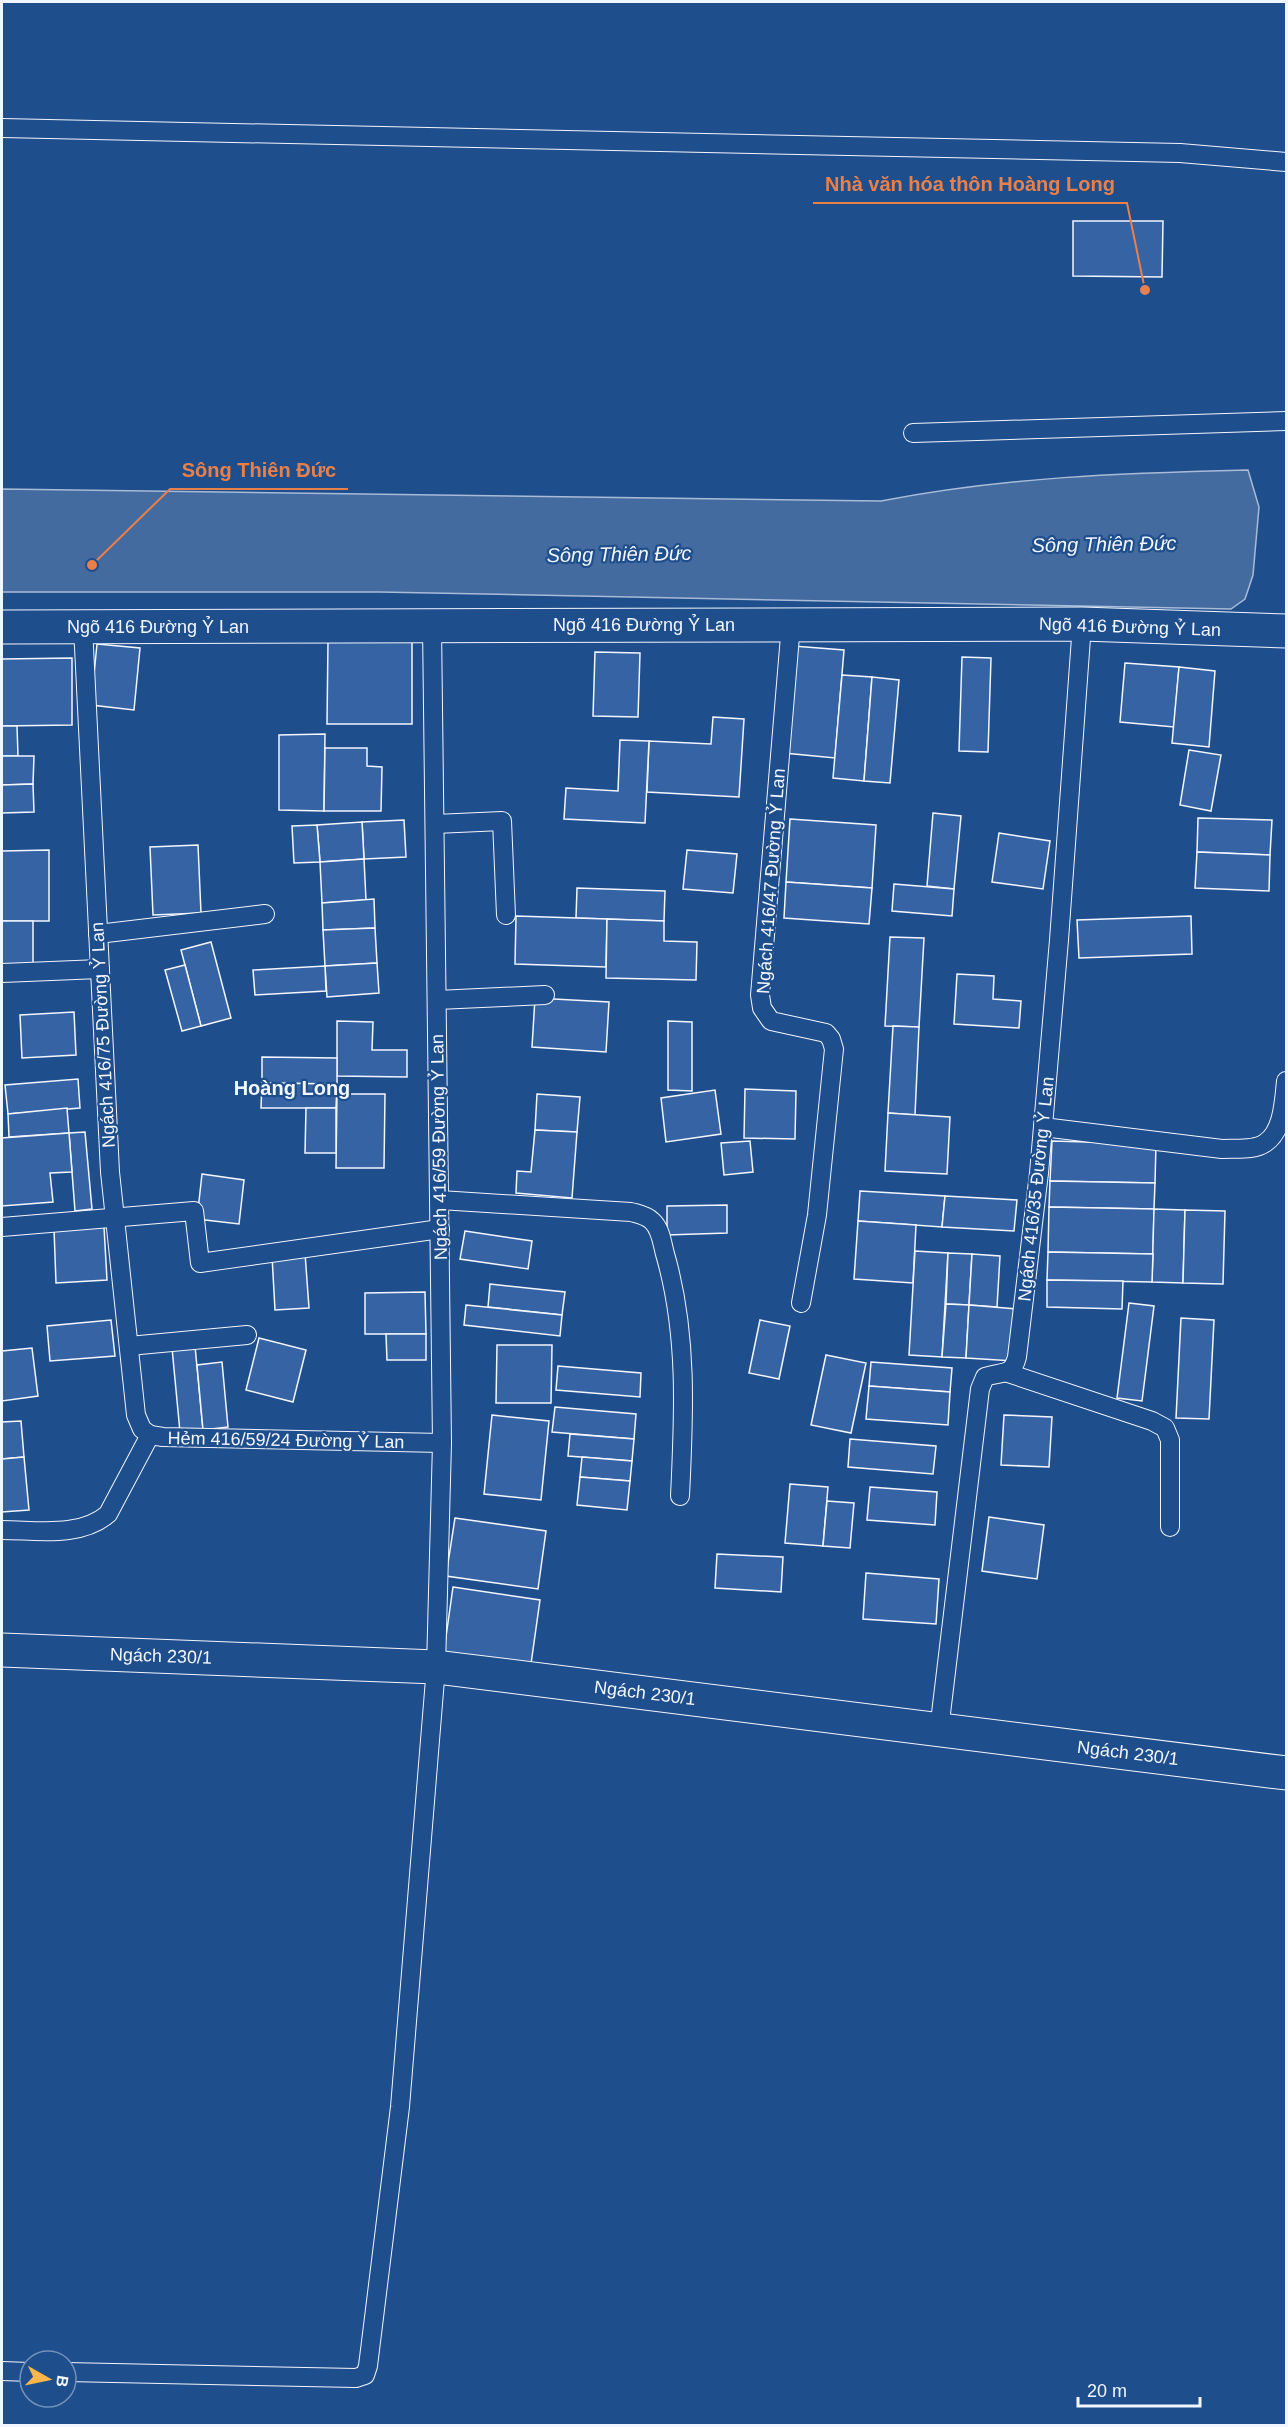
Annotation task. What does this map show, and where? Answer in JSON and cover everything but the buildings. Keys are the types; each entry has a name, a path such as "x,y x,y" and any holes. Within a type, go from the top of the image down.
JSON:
{"street":[{"name":"Ngõ 416 Đường Ỷ Lan","path":"2,627 1082,624 1287,631"},
{"name":"Ngách 230/1","path":"2,1650 436,1667 1287,1773"}],"lane":[{"path":"2,128 1180,153 1287,162"},
{"path":"913,433 1287,421"},
{"name":"Ngách 416/47 Đường Ỷ Lan","path":"791,624 760,995 762,1008 771,1021 826,1033 834,1049 817,1215 801,1303"},
{"name":"Ngách 416/35 Đường Ỷ Lan","path":"1008,1373 1014,1367 1017,1357 1043,1126 1082,624"},
{"name":"Ngách 416/59 Đường Ỷ Lan","path":"78,2372 356,2378 365,2374 368,2366 400,2107 436,1667 442,1443 432,626"},
{"name":"Ngách 416/75 Đường Ỷ Lan","path":"83,627 110,1172 136,1415 142,1429 150,1435"},
{"path":"435,824 502,821 506,915"},
{"path":"98,934 265,914"},
{"path":"2,973 100,969"},
{"path":"437,1000 544,995"},
{"path":"1043,1126 1222,1149 1248,1148 1264,1144 1273,1135 1284,1114 1287,1081"},
{"path":"440,1200 631,1212 643,1215 652,1221 659,1232 671,1275 682,1347 684,1420 680,1496"},
{"path":"2,1227 194,1211 200,1263 440,1229"},
{"path":"129,1346 248,1335"},
{"path":"939,1730 980,1389 985,1377 997,1373 1008,1373 1152,1420 1165,1428 1170,1440 1170,1527"},
{"name":"Hẻm 416/59/24 Đường Ỷ Lan","path":"2,1530 74,1530 98,1523 108,1514 150,1435 442,1443"},
{"path":"2,2371 18,2372"}],"water":[{"path":"1248,470 1259,507 1253,575 1245,599 1231,609 379,592 2,592 2,489 881,501 1018,481"}],"place":[{"name":"Nhà văn hóa thôn Hoàng Long","path":"1145,290"},
{"name":"Sông Thiên Đức","path":"92,565"}],"district":[{"name":"Hoàng Long","path":"292,1088"}]}
